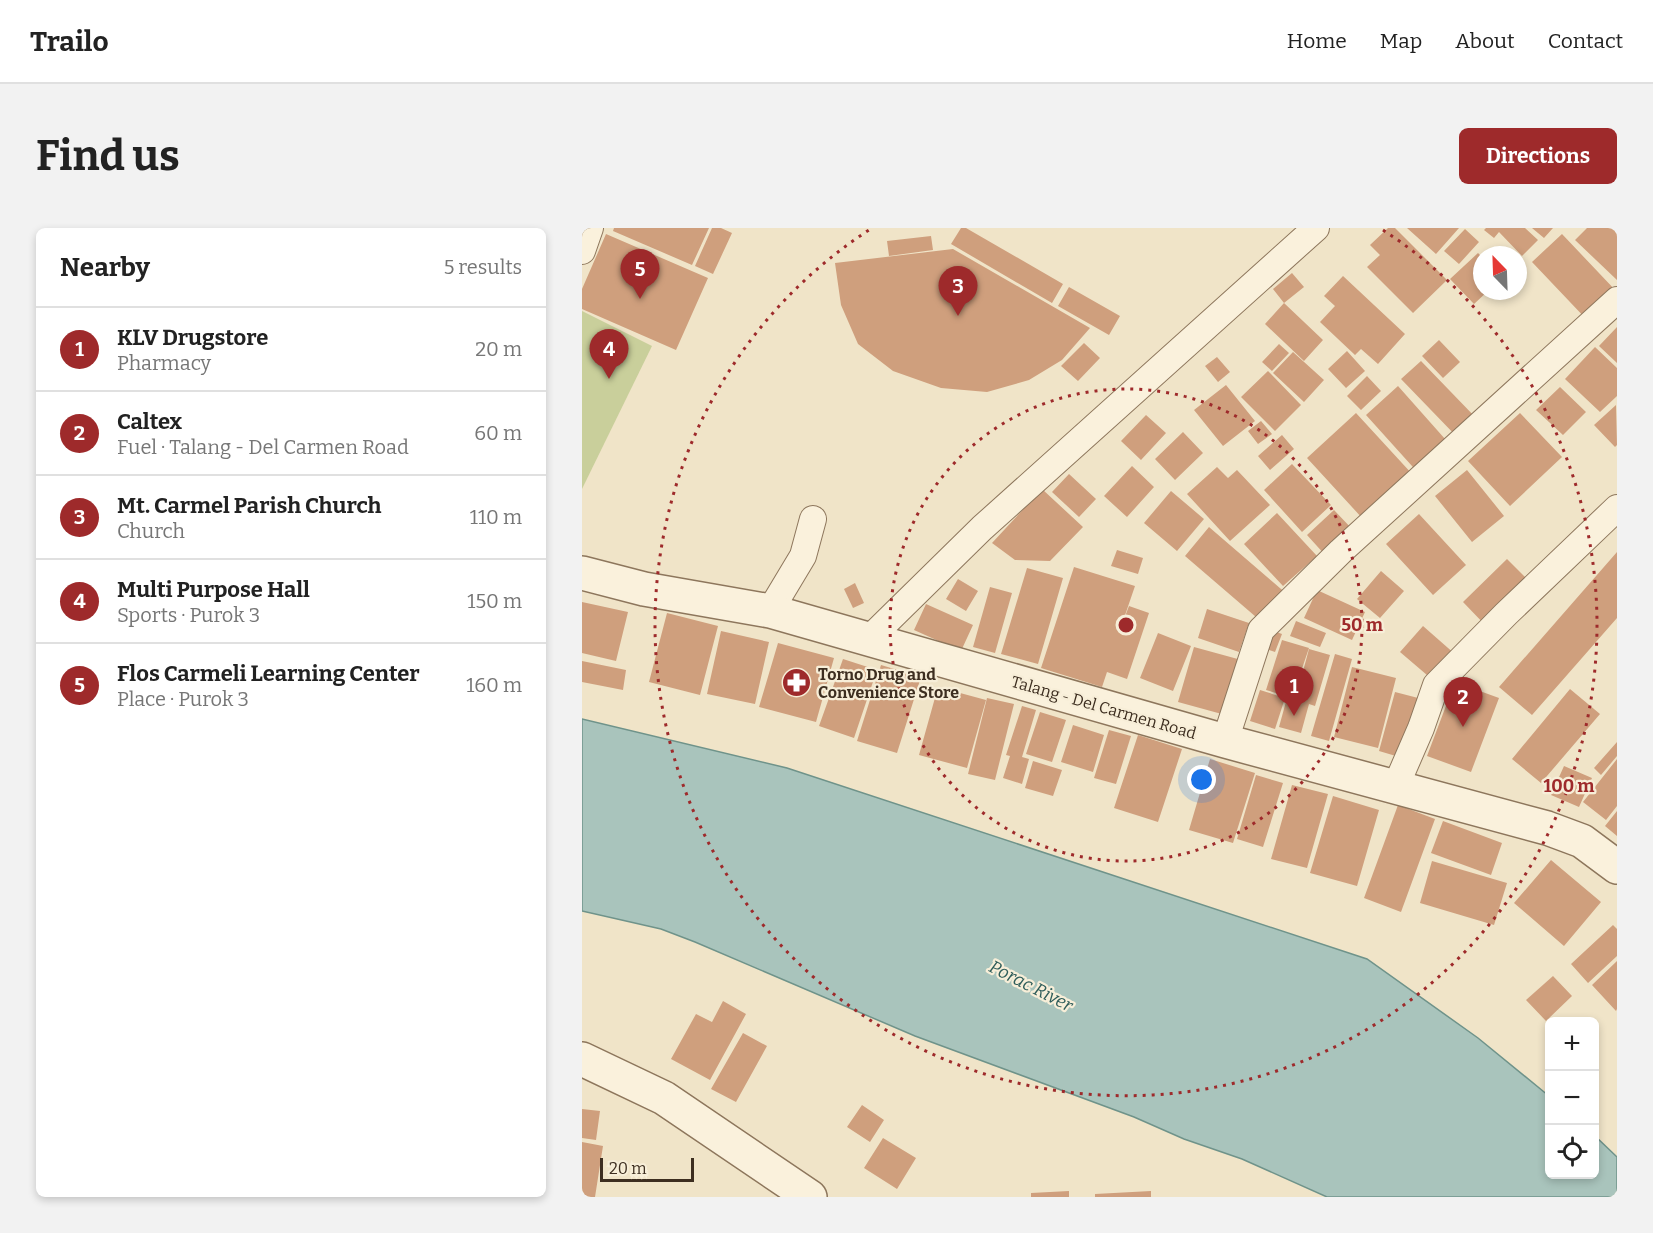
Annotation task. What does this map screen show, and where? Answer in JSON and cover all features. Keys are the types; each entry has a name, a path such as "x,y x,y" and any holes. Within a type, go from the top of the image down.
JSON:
{"street":[{"path":"582,251 590,228"},
{"path":"869,639 982,528 1316,228"},
{"path":"1225,741 1261,630 1341,551 1617,300"},
{"path":"1395,788 1421,728 1436,684 1617,508"},
{"path":"770,611 803,556 813,519"},
{"name":"Talang - Del Carmen Road","path":"582,573 644,589 770,611 1225,741 1547,828 1581,841 1617,867"},
{"path":"582,1059 664,1098 810,1197"}],"green space":[{"path":"582,311 652,346 582,489"}],"water":[{"name":"Porac River","path":"582,719 787,768 1367,959 1478,1038 1545,1093 1545,1179 1599,1179 1599,1140 1617,1157 1617,1197 1327,1197 1242,1159 915,1036 695,942 661,929 582,911"}],"building":[{"path":"614,228 709,228 692,265 613,231"},
{"path":"712,228 721,228 732,233 713,274 695,266"},
{"path":"961,228 966,228 1063,284 1052,303 951,244"},
{"path":"1388,228 1395,228 1447,280 1413,313 1367,267 1380,255 1370,245"},
{"path":"1407,228 1459,228 1436,254"},
{"path":"1486,228 1525,228 1538,240 1527,251 1527,246 1512,246 1499,232 1494,238 1484,230"},
{"path":"1532,228 1553,228 1544,238"},
{"path":"1587,228 1617,228 1617,280 1575,240"},
{"path":"1465,229 1479,242 1459,264 1444,251"},
{"path":"606,234 708,278 676,350 582,309 582,289"},
{"path":"1562,234 1617,292 1588,321 1532,262"},
{"path":"931,236 933,250 889,256 887,241"},
{"path":"953,249 1090,328 1062,360 1029,380 987,392 941,388 893,371 858,344 841,305 835,263"},
{"path":"1473,258 1473,300 1478,300 1474,304 1450,279"},
{"path":"1292,273 1304,287 1284,303 1273,289"},
{"path":"1343,276 1405,334 1378,364 1361,349 1355,355 1320,322 1335,306 1324,296"},
{"path":"1069,287 1120,316 1109,335 1058,306"},
{"path":"1284,303 1323,340 1304,361 1265,324"},
{"path":"1617,327 1617,363 1599,346"},
{"path":"1439,340 1460,362 1443,378 1422,356"},
{"path":"1084,343 1100,358 1078,381 1061,366"},
{"path":"1279,344 1289,353 1272,371 1262,362"},
{"path":"1595,347 1617,368 1617,396 1600,412 1565,379"},
{"path":"1347,351 1365,371 1346,388 1328,369"},
{"path":"1293,352 1324,380 1304,402 1273,373"},
{"path":"1217,357 1230,372 1218,382 1205,366"},
{"path":"1421,361 1478,420 1459,439 1401,379"},
{"path":"1268,371 1301,405 1275,431 1241,397"},
{"path":"1367,376 1381,391 1361,410 1347,396"},
{"path":"1226,385 1255,421 1223,446 1194,410"},
{"path":"1398,386 1453,448 1421,476 1366,415"},
{"path":"1560,387 1586,412 1563,435 1536,410"},
{"path":"1616,405 1617,445 1615,447 1594,425"},
{"path":"1356,413 1413,475 1363,519 1307,458"},
{"path":"1520,413 1562,457 1510,506 1468,461"},
{"path":"1146,415 1166,433 1141,460 1121,441"},
{"path":"1261,421 1272,434 1258,444 1248,431"},
{"path":"1183,432 1203,453 1175,480 1155,459"},
{"path":"1282,435 1294,449 1270,470 1258,456"},
{"path":"1292,464 1331,505 1302,532 1264,490"},
{"path":"1132,466 1154,487 1127,517 1104,496"},
{"path":"1217,467 1228,478 1237,470 1270,505 1230,541 1187,494"},
{"path":"1467,470 1504,516 1472,542 1435,496"},
{"path":"1069,474 1096,499 1079,517 1052,492"},
{"path":"1042,489 1083,527 1050,561 1015,560 992,543"},
{"path":"1171,491 1204,519 1177,551 1144,523"},
{"path":"1334,510 1353,530 1326,556 1307,535"},
{"path":"1277,513 1317,556 1283,586 1244,544"},
{"path":"1419,514 1466,565 1433,595 1386,544"},
{"path":"1209,527 1288,595 1263,623 1185,556"},
{"path":"1117,550 1143,558 1138,574 1111,566"},
{"path":"1617,552 1617,618 1532,715 1499,687"},
{"path":"1507,559 1533,585 1488,628 1463,602"},
{"path":"1074,567 1135,586 1121,627 1129,606 1149,613 1127,679 1107,672 1102,687 1041,668"},
{"path":"1027,568 1063,578 1038,664 1001,654"},
{"path":"1381,571 1404,591 1380,618 1357,599"},
{"path":"958,579 978,591 966,611 946,599"},
{"path":"855,583 864,603 853,608 844,589"},
{"path":"990,587 1012,593 995,653 973,647"},
{"path":"1317,590 1365,612 1352,640 1304,618"},
{"path":"582,602 628,612 616,661 582,653"},
{"path":"926,604 973,625 961,651 914,630"},
{"path":"1207,609 1249,623 1239,652 1198,638"},
{"path":"667,613 718,626 700,695 649,682"},
{"path":"1296,621 1326,633 1320,647 1290,636"},
{"path":"1423,626 1456,655 1434,681 1400,652"},
{"path":"1265,628 1282,634 1275,652 1258,646"},
{"path":"721,631 769,642 755,704 707,694"},
{"path":"1158,633 1191,646 1173,691 1140,678"},
{"path":"1282,640 1309,648 1292,698 1266,690"},
{"name":"Torno Drug and Convenience Store","path":"778,643 834,658 816,722 759,707"},
{"path":"1194,647 1245,661 1229,716 1178,702"},
{"path":"1309,649 1330,655 1315,706 1309,704 1301,733 1279,727 1287,698 1295,701"},
{"path":"1335,654 1352,659 1329,741 1311,736"},
{"path":"843,659 877,670 854,738 819,726"},
{"path":"582,661 626,670 623,690 582,682"},
{"path":"881,665 921,677 897,753 857,741"},
{"path":"1352,667 1396,678 1378,748 1334,737"},
{"path":"1455,682 1499,698 1471,772 1427,756"},
{"path":"938,687 986,700 967,768 919,755"},
{"path":"1570,689 1600,714 1541,783 1512,759"},
{"path":"1260,690 1285,698 1275,729 1250,721"},
{"path":"1395,692 1422,699 1406,759 1379,751"},
{"path":"987,698 1014,704 995,780 968,774"},
{"path":"1022,706 1036,710 1022,757 1029,759 1022,784 1003,778 1010,756 1006,755"},
{"path":"1040,712 1066,720 1052,762 1026,754"},
{"path":"1073,725 1104,735 1093,772 1061,762"},
{"path":"1109,730 1131,736 1116,784 1094,778"},
{"path":"1138,735 1182,749 1158,822 1114,808"},
{"path":"1617,742 1617,756 1601,775 1594,768"},
{"path":"1210,759 1255,773 1233,843 1189,830"},
{"path":"1617,759 1617,806 1606,820 1583,802"},
{"path":"1033,761 1062,770 1053,796 1025,788"},
{"path":"1564,766 1592,778 1579,807 1551,795"},
{"path":"1256,775 1283,783 1263,847 1237,839"},
{"path":"1292,785 1328,794 1307,868 1271,859"},
{"path":"1333,796 1379,810 1357,886 1310,873"},
{"path":"1398,805 1435,819 1401,912 1364,898"},
{"path":"1617,811 1617,836 1605,826"},
{"path":"1443,821 1502,843 1491,875 1431,853"},
{"path":"1551,860 1601,902 1564,946 1514,903"},
{"path":"1432,861 1507,883 1494,925 1420,903"},
{"path":"1613,925 1617,929 1617,956 1588,983 1571,964"},
{"path":"1617,961 1617,1009 1616,1011 1592,985"},
{"path":"1553,976 1572,996 1550,1017 1545,1017 1545,1020 1526,1000"},
{"path":"723,1001 746,1014 710,1080 671,1059 696,1014 712,1022"},
{"path":"743,1033 767,1046 736,1102 711,1089"},
{"path":"862,1105 884,1120 870,1142 847,1127"},
{"path":"582,1109 600,1111 596,1140 582,1138"},
{"path":"883,1138 916,1158 897,1189 864,1168"},
{"path":"582,1142 603,1146 595,1197 582,1197"},
{"path":"1069,1191 1069,1197 1031,1197 1031,1193"},
{"path":"1151,1191 1151,1197 1095,1197 1095,1194"}],"place":[{"name":"Flos Carmeli Learning Center","path":"640,299"},
{"name":"Mt. Carmel Parish Church","path":"958,316"},
{"name":"Multi Purpose Hall","path":"609,379"},
{"name":"Torno Drug and Convenience Store","path":"797,683"},
{"name":"KLV Drugstore","path":"1294,716"},
{"name":"Caltex","path":"1463,727"}]}
